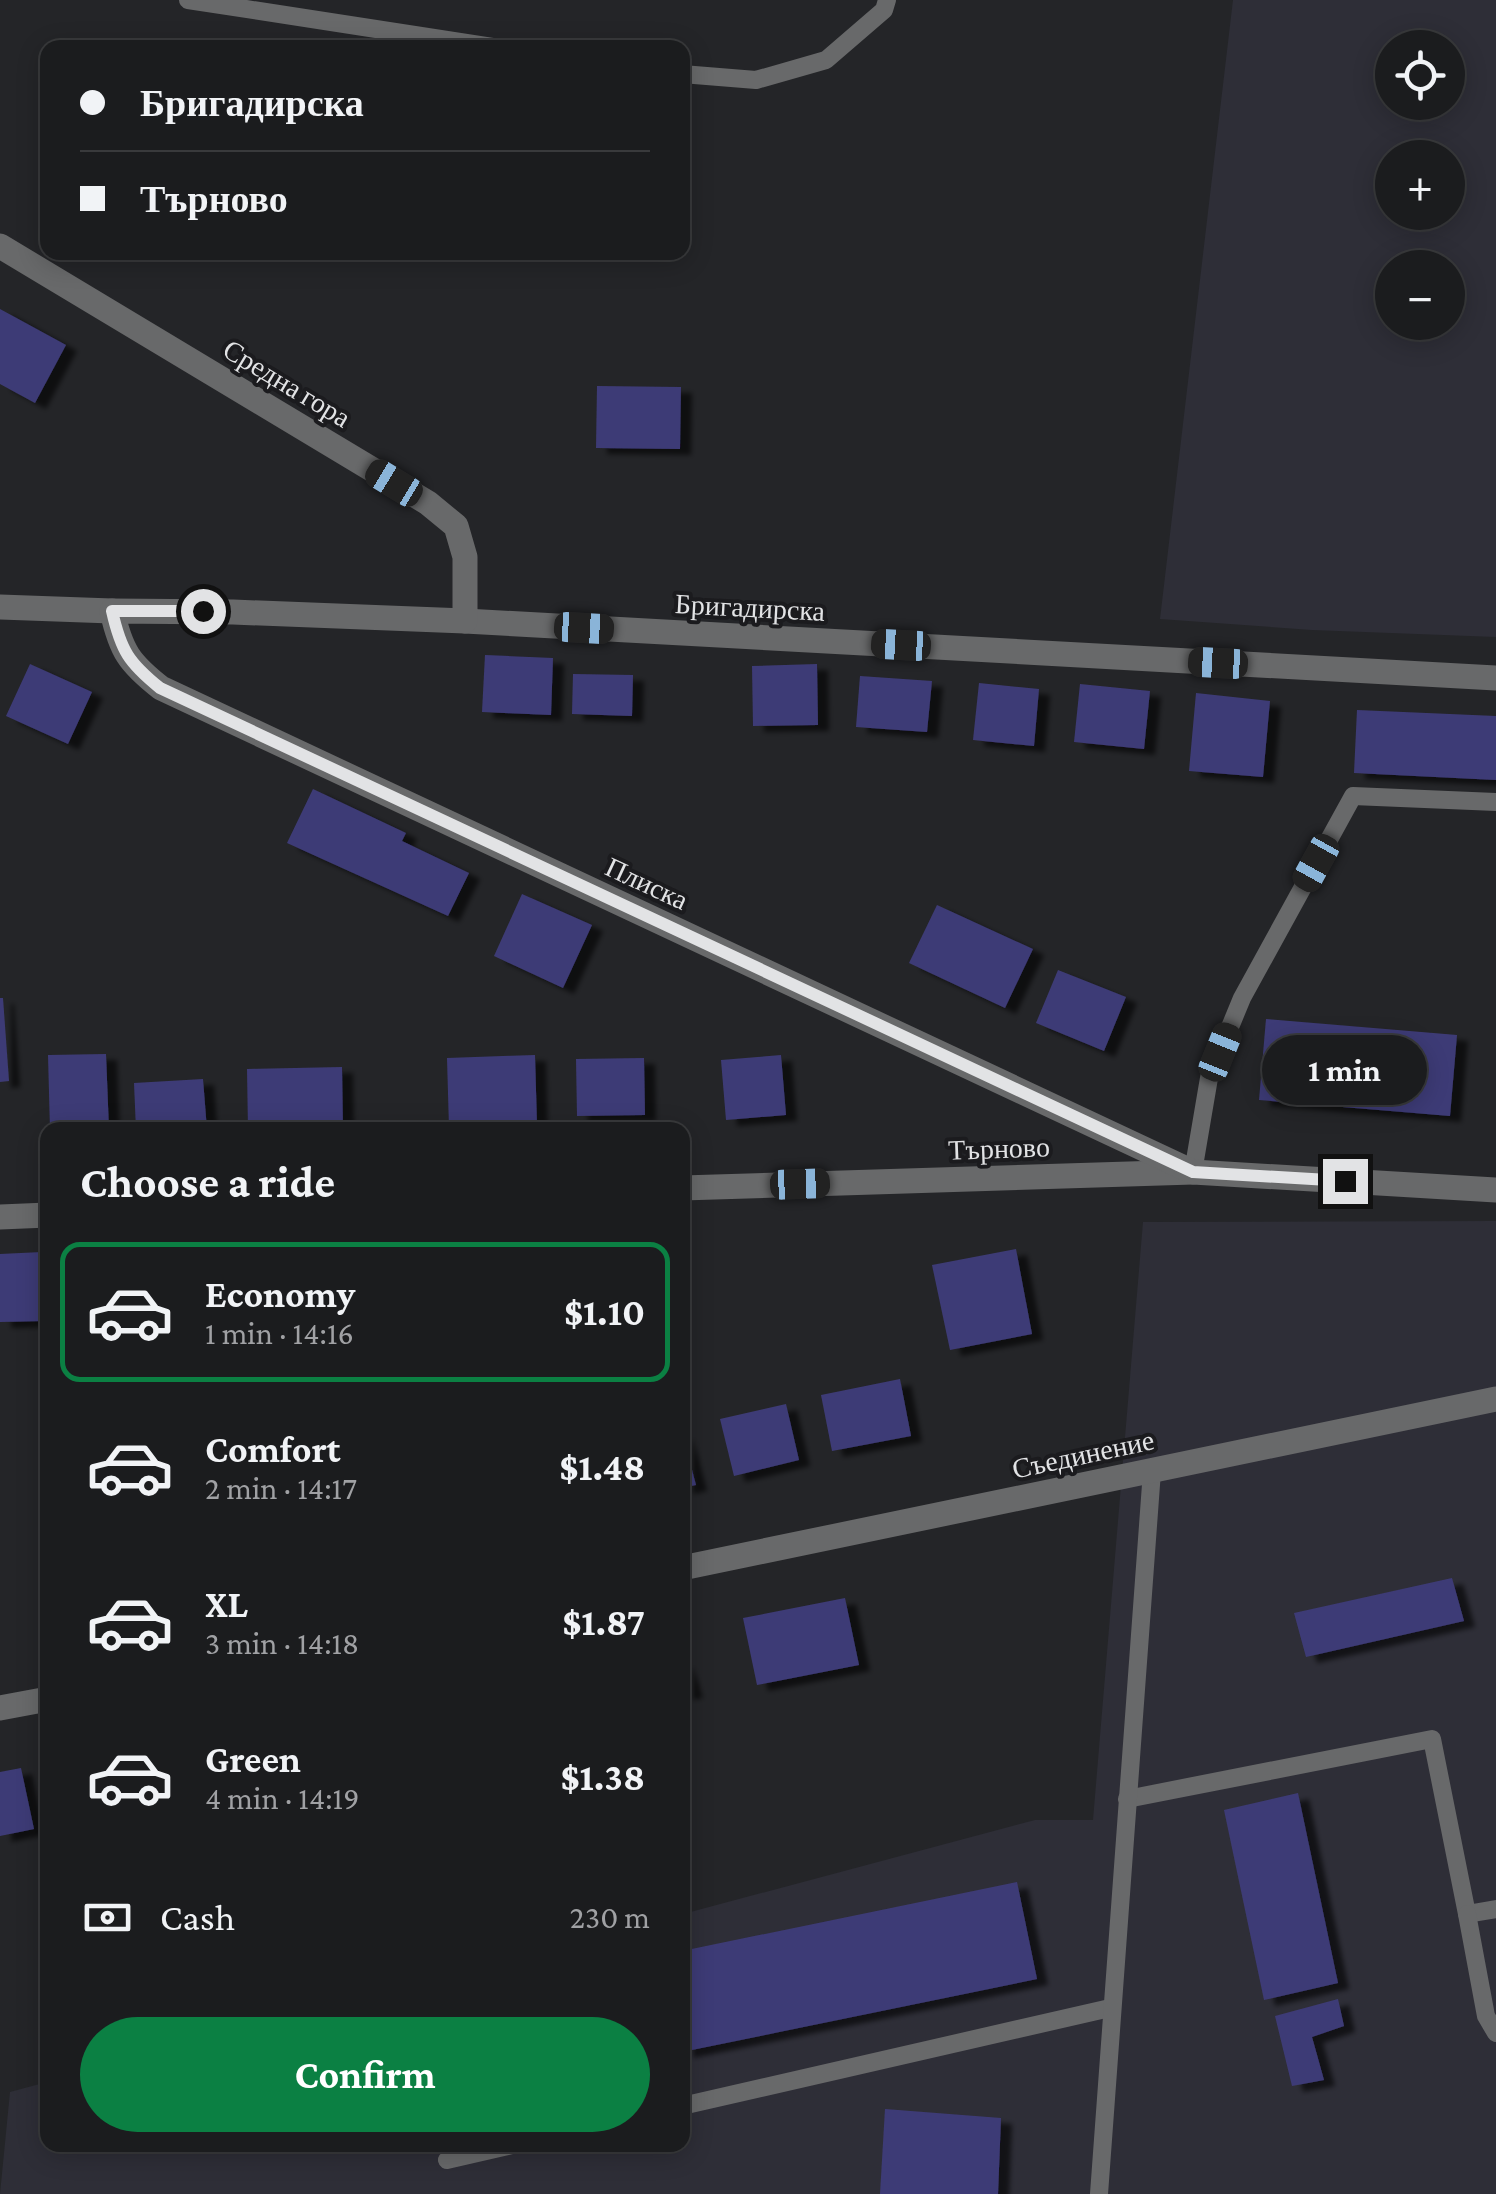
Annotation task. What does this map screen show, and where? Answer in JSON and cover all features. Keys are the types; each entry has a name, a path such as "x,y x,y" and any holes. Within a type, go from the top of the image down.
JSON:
{"street":[{"name":"Средна гора","path":"0,246 428,503 456,526 464,557 465,622"},
{"name":"Бригадирска","path":"0,606 465,622 1496,678"},
{"name":"Плиска","path":"112,611 120,644 134,666 160,688 1193,1172"},
{"name":"Търново","path":"690,1188 1193,1172 1496,1190"},
{"path":"0,1218 40,1216"},
{"name":"Съединение","path":"690,1566 1496,1399"},
{"path":"0,1708 40,1700"}],"lane":[{"path":"188,0 447,40"},
{"path":"690,75 756,80 826,60 884,10 887,0"},
{"path":"1193,1172 1209,1078 1242,998 1353,796 1496,802"},
{"path":"1099,2194 1152,1471"},
{"path":"1126,1799 1432,1738 1486,2016 1496,2034"},
{"path":"1467,1914 1496,1909"},
{"path":"690,2104 1110,2008"},
{"path":"447,2160 482,2152"}],"shaded area":[{"path":"1233,0 1496,0 1496,637 1160,619"},
{"path":"1496,1221 1496,2194 0,2194 10,2092 40,2084 40,2152 690,2152 690,1912 1035,1820 1093,1820 1143,1222"}],"building":[{"path":"0,309 66,345 35,403 0,384"},
{"path":"597,386 681,387 680,449 596,448"},
{"path":"485,655 553,658 551,715 482,712"},
{"path":"30,664 92,692 68,744 6,716"},
{"path":"817,664 818,725 753,726 752,666"},
{"path":"573,674 633,675 632,716 572,714"},
{"path":"860,676 932,681 927,732 856,727"},
{"path":"979,683 1039,689 1034,746 973,740"},
{"path":"1080,684 1150,691 1144,749 1074,742"},
{"path":"1196,693 1270,701 1263,777 1189,771"},
{"path":"1357,710 1496,716 1496,780 1354,773"},
{"path":"313,789 406,833 402,841 469,873 448,916 287,843"},
{"path":"522,894 592,925 563,988 494,956"},
{"path":"937,905 1033,949 1005,1008 909,963"},
{"path":"1058,970 1126,997 1104,1051 1036,1023"},
{"path":"0,998 9,1081 0,1082"},
{"path":"1266,1019 1457,1035 1450,1116 1259,1100"},
{"path":"106,1054 109,1122 50,1122 48,1055"},
{"path":"535,1055 537,1122 449,1122 447,1058"},
{"path":"781,1055 786,1115 726,1120 721,1060"},
{"path":"644,1058 645,1115 577,1116 576,1059"},
{"path":"342,1067 343,1122 248,1122 247,1069"},
{"path":"203,1079 206,1122 136,1122 134,1083"},
{"path":"1016,1249 1032,1334 950,1350 932,1265"},
{"path":"40,1252 40,1321 0,1322 0,1254"},
{"path":"900,1379 911,1436 832,1451 821,1395"},
{"path":"786,1404 799,1460 734,1476 720,1419"},
{"path":"690,1462 696,1485 690,1486"},
{"path":"1452,1578 1464,1621 1306,1657 1294,1613"},
{"path":"845,1598 859,1665 757,1685 743,1618"},
{"path":"21,1768 34,1829 0,1836 0,1772"},
{"path":"1298,1793 1338,1983 1264,2000 1224,1810"},
{"path":"1017,1882 1037,1979 690,2050 690,1949"},
{"path":"1338,1999 1344,2026 1312,2037 1324,2080 1292,2086 1275,2016"},
{"path":"885,2109 1001,2118 998,2194 880,2194"}],"route":[{"path":"203,611 112,611 120,644 134,666 160,688 1193,1172 1345,1181"}]}
